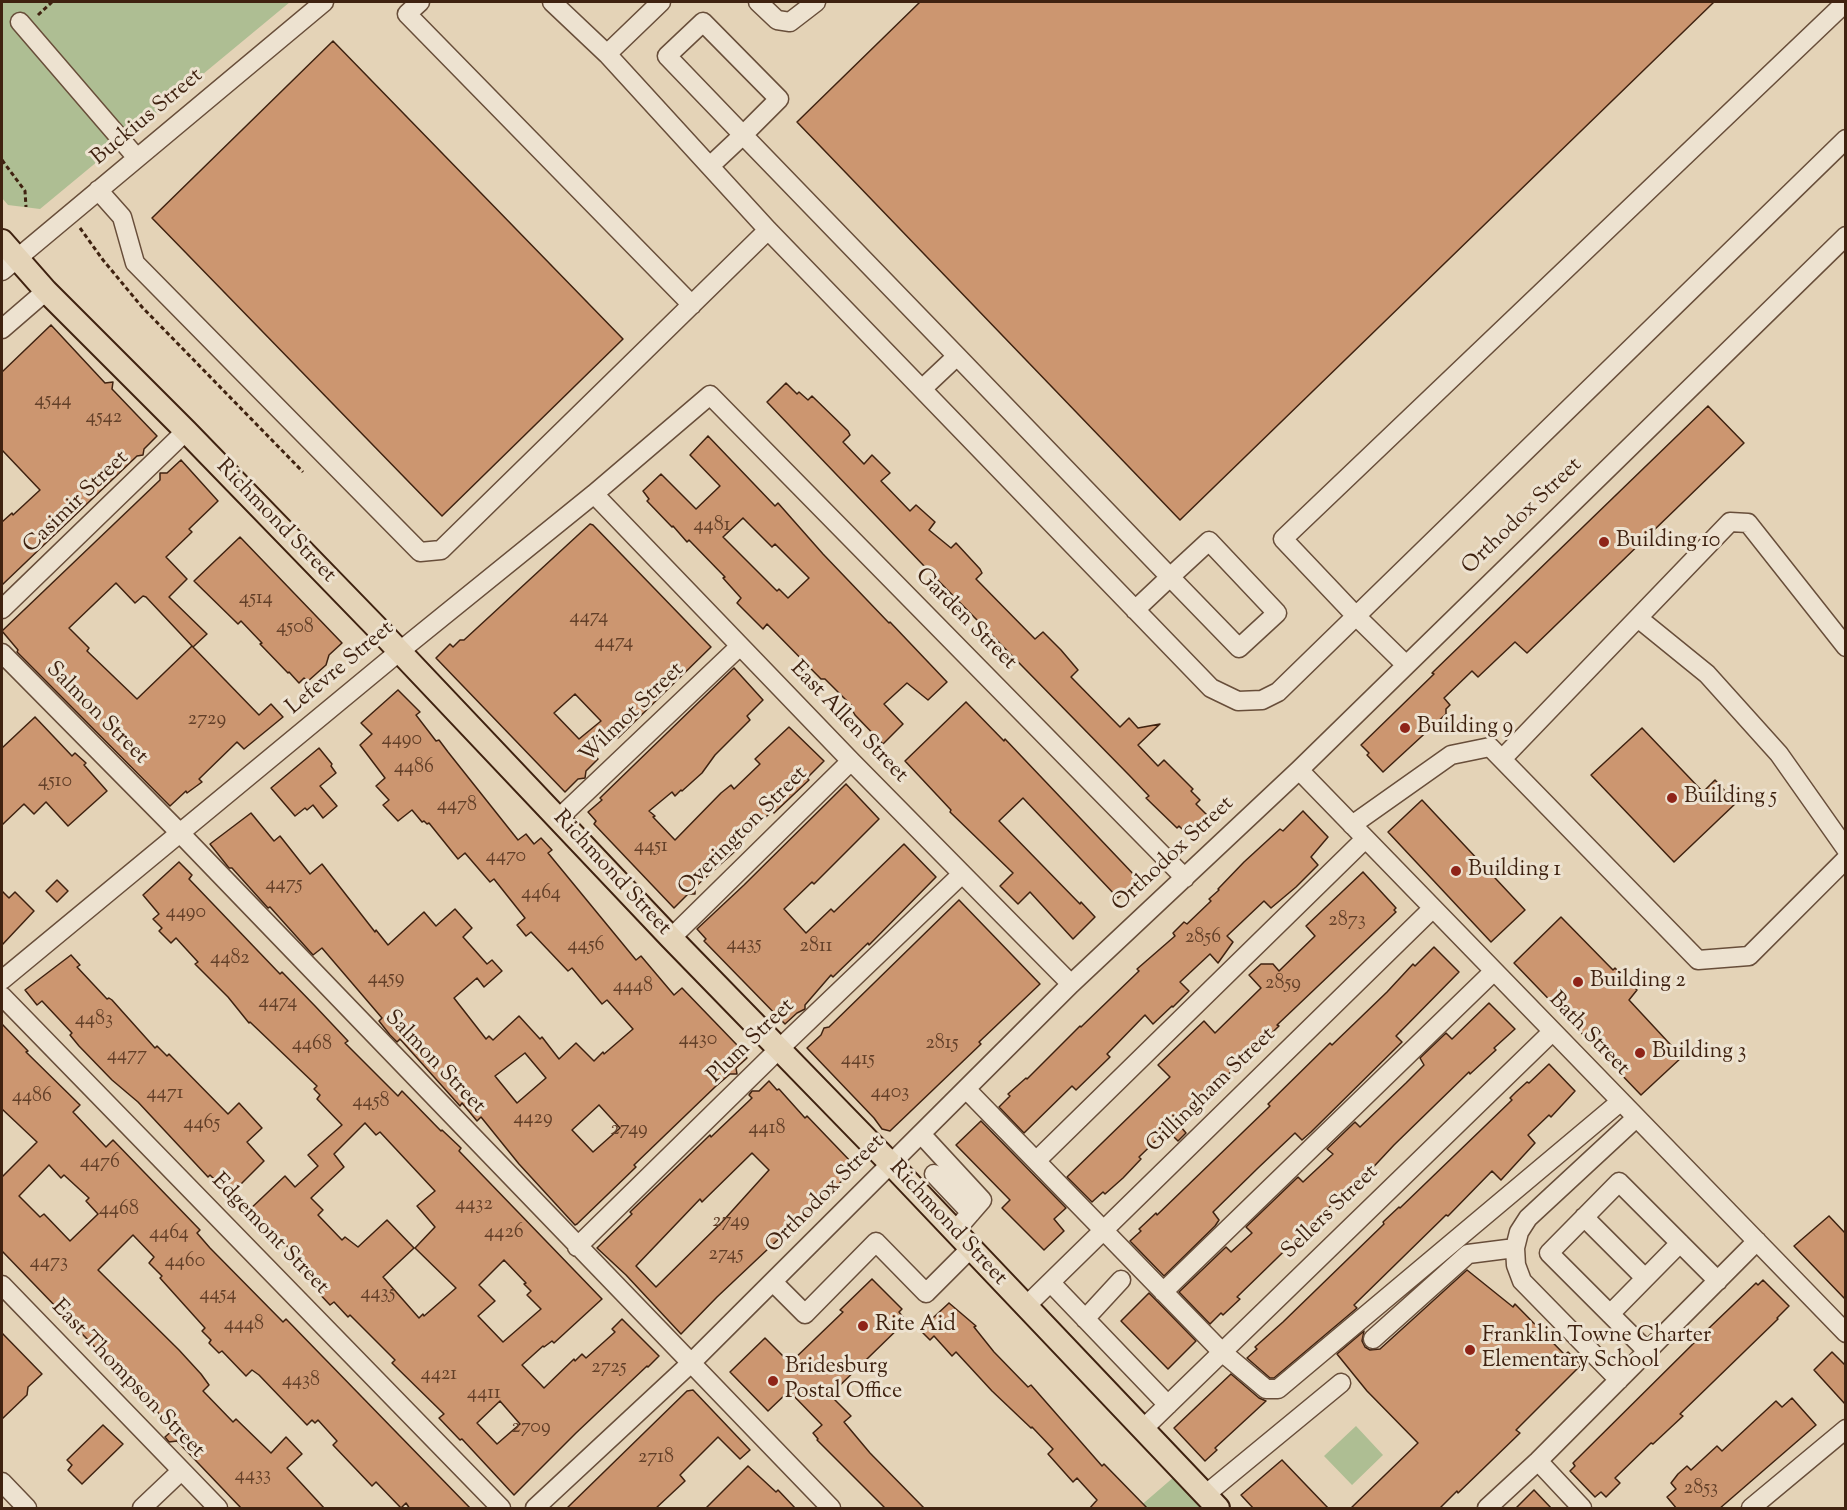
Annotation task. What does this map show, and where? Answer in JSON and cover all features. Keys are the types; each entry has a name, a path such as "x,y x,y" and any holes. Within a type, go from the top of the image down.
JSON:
{"main road":[{"name":"Richmond Street","path":"2,241 9,265 46,291 400,651 671,938 891,1164 1211,1502"}],"street":[{"name":"Buckius Street","path":"9,265 324,2"},
{"path":"420,2 406,14 692,305"},
{"path":"552,2 607,54 768,230 1211,688 1238,701 1262,700 1278,692 1845,139"},
{"path":"607,54 661,2"},
{"path":"758,2 777,20 790,22 816,2"},
{"path":"1406,665 1283,539 1845,2"},
{"path":"20,22 137,158"},
{"path":"710,166 743,135 779,99 703,22 666,56 743,135 957,356 1170,578 1239,648 1277,613 1209,541 1170,578 1135,610"},
{"path":"98,190 122,217 135,262 420,552 441,550 768,230"},
{"name":"Orthodox Street","path":"535,1509 691,1363 1071,984 1299,770 1843,243"},
{"path":"2,329 46,291"},
{"path":"922,389 957,356"},
{"name":"Lefevre Street","path":"2,980 594,494 710,395"},
{"name":"Garden Street","path":"710,395 1185,878"},
{"name":"Casimir Street","path":"2,609 186,431"},
{"name":"East Allen Street","path":"594,494 851,761 1071,984"},
{"path":"1502,759 1730,522 1748,523 1845,647"},
{"path":"1638,618 1707,674 1779,754 1845,849"},
{"name":"Wilmot Street","path":"559,818 740,646"},
{"name":"Salmon Street","path":"2,652 181,834 831,1509"},
{"path":"1352,825 1451,755 1490,747 1698,960 1749,956 1845,859"},
{"name":"Overington Street","path":"671,938 851,761"},
{"name":"Bath Street","path":"1299,770 1845,1332"},
{"path":"1036,1161 1365,839"},
{"name":"Plum Street","path":"578,1247 778,1050 962,874"},
{"name":"Gillingham Street","path":"1025,1308 1432,909"},
{"path":"1163,1292 1493,972"},
{"name":"Edgemont Street","path":"2,996 501,1509"},
{"name":"Sellers Street","path":"1143,1429 1552,1032"},
{"path":"966,1089 1222,1352 1266,1389 1278,1389 1620,1102"},
{"path":"1619,1380 1522,1281 1516,1265 1515,1248 1519,1232 1528,1218 1636,1118"},
{"path":"921,1134 940,1168 982,1200 954,1231"},
{"path":"917,1192 940,1168"},
{"path":"1647,1351 1549,1253 1619,1182 1718,1281"},
{"path":"1584,1217 1645,1278"},
{"path":"1487,1509 1538,1461 1757,1241"},
{"path":"773,1282 805,1314 876,1242 926,1293 970,1249"},
{"path":"1610,1314 1680,1243"},
{"path":"1373,1339 1468,1254 1515,1248"},
{"path":"1085,1319 1121,1280"},
{"path":"1051,1283 1168,1405"},
{"name":"East Thompson Street","path":"2,1285 218,1509"},
{"path":"1211,1502 1341,1383"},
{"path":"1751,1509 1845,1429"},
{"path":"1538,1461 1582,1509"},
{"path":"142,1509 181,1471"},
{"path":"2,1482 27,1509"}],"path":[{"path":"2,160 25,191 26,207"},
{"path":"70,214 103,260 142,307 303,472"}],"green space":[{"path":"2,2 290,2 40,209 8,205 2,198"},
{"path":"1356,1426 1383,1455 1352,1485 1324,1456"},
{"path":"1182,1470 1218,1508 1138,1508"}],"building":[{"path":"920,2 1714,2 1180,520 797,122"},
{"path":"333,41 623,339 442,516 152,218"},
{"path":"51,325 105,383 113,382 112,389 157,436 144,449 143,455 137,456 2,585 2,522 40,490 2,450 2,372"},
{"path":"786,383 797,394 799,392 808,400 812,396 848,431 850,435 843,442 864,464 872,455 890,473 881,481 910,511 916,505 935,522 929,530 951,548 956,543 980,569 982,573 976,579 1035,639 1043,632 1061,650 1078,670 1071,677 1120,727 1129,718 1138,728 1160,724 1138,745 1158,766 1164,760 1193,789 1191,791 1200,800 1196,804 1208,816 1188,835 1179,826 1177,828 1146,798 1149,796 1129,775 767,402"},
{"name":"Building 10","path":"1708,406 1744,443 1527,653 1515,642 1478,677 1472,671 1444,698 1450,705 1446,709 1446,714 1383,772 1361,745 1434,674 1432,673"},
{"path":"708,436 775,506 778,503 823,554 947,682 928,700 907,683 884,704 903,724 883,744 855,715 851,705 825,679 821,679 767,624 763,629 737,603 741,598 723,578 725,577 647,501 649,499 643,491 661,474 696,509 720,486 690,455","holes":["743,518 772,547 775,544 809,578 788,598 779,589 777,591 723,537"]},
{"path":"181,460 218,501 189,529 192,532 166,557 187,579 169,597 207,634 193,647 146,597 143,596 135,603 116,583 69,628 89,648 87,651 137,699 192,646 259,715 271,704 283,717 244,749 237,742 199,779 202,782 187,793 186,791 170,806 17,652 18,650 2,631 160,480 160,473 167,473"},
{"path":"590,524 711,647 618,738 609,729 588,749 598,759 586,771 585,778 578,779 565,792 436,658 450,644 453,647 460,640 464,640","holes":["575,694 601,721 579,739 554,713"]},
{"path":"240,537 342,643 329,655 326,665 307,682 304,678 299,683 260,644 262,643 241,621 238,624 194,581"},
{"path":"734,668 763,700 747,716 750,720 715,755 702,773 682,791 675,796 672,792 649,811 675,840 721,793 731,785 734,789 760,764 755,759 789,727 824,761 807,778 809,780 774,813 772,811 732,854 695,887 695,894 688,894 674,908 594,824 596,821 588,812"},
{"path":"398,690 420,712 416,715 436,741 439,740 518,840 526,834 534,844 541,838 552,850 548,853 636,960 641,956 674,995 682,988 747,1058 736,1068 737,1074 730,1074 715,1087 575,1225 519,1164 481,1117 477,1121 462,1103 460,1106 400,1039 397,1042 390,1035 379,1021 382,1018 322,948 313,955 270,907 268,908 232,868 229,868 210,844 251,813 274,841 280,836 310,874 322,864 375,932 376,930 388,945 424,912 436,926 455,909 472,928 463,937 487,964 492,960 502,971 484,987 477,978 454,998 486,1039 489,1036 493,1040 519,1016 540,1039 542,1037 559,1059 576,1043 594,1061 603,1052 604,1054 633,1029 607,1000 602,1004 572,968 568,971 531,932 526,936 517,925 525,918 494,879 490,882 465,853 458,859 429,823 422,822 412,810 398,821 383,805 389,800 376,786 385,778 360,745 372,734 361,723","holes":["525,1053 546,1078 517,1103 495,1076","599,1105 620,1128 593,1152 572,1130"]},
{"path":"966,702 1004,741 1005,739 1138,879 1118,898 1023,798 999,821 1095,917 1073,939 1030,892 1018,904 1000,886 1013,873 950,812 951,810 905,761"},
{"path":"35,717 72,756 75,753 86,763 84,765 107,791 68,826 46,802 34,814 24,804 2,825 2,748"},
{"name":"Building 5","path":"1642,728 1703,792 1715,780 1736,803 1674,862 1591,775"},
{"path":"319,748 336,773 320,786 337,806 323,818 313,805 295,816 271,788"},
{"path":"846,784 879,819 814,884 812,882 784,909 806,933 831,909 834,912 904,844 936,877 869,945 868,943 833,977 831,975 805,1005 805,1009 785,1024 704,941 706,939 697,929"},
{"name":"Building 1","path":"1422,800 1525,910 1491,942 1388,832"},
{"path":"1303,811 1328,837 1311,857 1318,865 1271,908 1264,901 1227,936 1233,942 1218,963 1210,954 1180,982 1189,991 1173,1007 1153,1024 1145,1015 1107,1054 1110,1057 1076,1090 1072,1086 1024,1133 999,1107 1010,1096 1008,1094 1027,1079 1139,971 1137,969 1175,936 1173,933 1184,922 1187,924 1211,901 1209,899 1244,862 1280,829 1283,831"},
{"path":"179,862 192,875 189,879 280,974 282,972 315,1006 348,1041 345,1043 398,1096 402,1091 461,1148 459,1151 602,1299 554,1343 552,1341 543,1346 522,1365 544,1388 574,1359 575,1361 582,1354 586,1358 615,1332 612,1329 622,1319 659,1356 576,1433 514,1495 462,1439 460,1440 439,1418 444,1414 392,1363 395,1360 350,1315 348,1317 334,1302 330,1305 315,1289 318,1286 297,1264 301,1260 261,1220 257,1223 246,1213 285,1176 295,1187 318,1166 308,1155 342,1125 317,1099 320,1095 314,1089 317,1086 249,1023 228,997 195,964 198,962 176,938 171,943 159,931 162,928 153,919 159,914 143,895","holes":["365,1123 376,1135 380,1132 435,1191 417,1206 435,1227 415,1248 456,1288 419,1318 383,1277 414,1248 387,1220 358,1247 345,1237 342,1240 318,1215 323,1210 311,1198 344,1167 334,1154","504,1260 526,1283 524,1284 531,1291 527,1295 541,1309 503,1342 478,1316 495,1301 479,1285","500,1401 520,1424 497,1444 477,1423"]},
{"path":"1363,872 1396,908 1394,910 1396,912 1277,1025 1279,1026 1243,1061 1176,1121 1186,1133 1178,1141 1167,1130 1139,1157 1141,1159 1123,1178 1092,1202 1067,1177 1170,1077 1158,1065 1204,1021 1215,1033 1261,988 1249,975 1261,964 1273,964 1279,971 1315,936 1306,926"},
{"path":"57,880 68,891 57,902 46,891"},
{"path":"2,891 9,898 15,892 34,911 2,945"},
{"path":"959,900 1040,984 890,1131 882,1129 807,1048 821,1035 824,1028 829,1027"},
{"name":"Building 2","path":"1561,917 1613,970 1615,968 1637,990 1629,1000 1682,1057 1641,1095 1514,963"},
{"path":"1434,947 1459,972 1396,1036 1402,1042 1311,1132 1302,1140 1295,1133 1213,1212 1219,1220 1215,1226 1164,1276 1130,1241 1141,1231 1139,1229 1156,1213 1157,1215 1270,1106 1268,1104 1330,1043 1332,1045 1413,964 1415,966"},
{"path":"71,955 80,965 77,967 107,999 112,1000 155,1048 157,1046 167,1056 169,1054 228,1114 239,1103 262,1128 247,1142 264,1161 230,1195 210,1175 208,1177 138,1102 112,1080 79,1046 70,1035 72,1033 42,1001 37,1005 25,990"},
{"path":"1489,1003 1515,1029 1494,1048 1496,1050 1470,1074 1469,1072 1394,1145 1351,1191 1349,1188 1237,1297 1240,1299 1210,1324 1179,1292 1226,1247 1231,1252 1252,1233 1246,1227 1298,1177 1303,1182 1333,1154 1327,1149 1355,1122 1360,1127 1406,1083 1424,1065 1420,1058 1446,1033 1452,1039"},
{"path":"2,1024 28,1051 26,1052 80,1105 73,1112 106,1147 113,1140 200,1230 197,1233 210,1248 283,1322 286,1319 471,1509 410,1509 406,1503 401,1508 376,1482 372,1486 333,1445 337,1441 318,1420 315,1423 312,1420 307,1425 259,1375 252,1370 246,1376 222,1351 219,1353 209,1343 211,1340 202,1331 205,1328 160,1278 162,1276 149,1263 154,1257 133,1235 98,1270 201,1374 209,1385 203,1391 233,1422 236,1419 271,1453 286,1437 302,1454 287,1468 325,1509 242,1509 177,1441 169,1442 165,1437 174,1429 2,1251 2,1177 37,1142 2,1109","holes":["49,1165 61,1178 64,1175 89,1198 86,1201 98,1214 70,1241 44,1214 40,1217 19,1196"]},
{"path":"1549,1064 1575,1091 1551,1117 1549,1115 1528,1135 1535,1143 1501,1180 1492,1171 1354,1305 1357,1308 1274,1378 1270,1378 1247,1358 1257,1349 1255,1347 1384,1224 1383,1222 1512,1100 1510,1098 1516,1092"},
{"path":"769,1081 777,1090 779,1089 805,1118 807,1116 854,1165 852,1166 854,1168 820,1204 808,1215 804,1215 681,1334 626,1275 597,1248 632,1214 630,1212 752,1098 749,1095 752,1091 759,1091","holes":["752,1153 769,1170 722,1222 656,1287 636,1266 700,1199 702,1202"]},
{"path":"981,1121 1066,1208 1054,1219 1064,1231 1044,1250 1002,1208 1010,1200 956,1145"},
{"path":"1829,1216 1845,1233 1845,1299 1794,1246"},
{"name":"Franklin Towne Charter Elementary School","path":"1467,1270 1513,1307 1515,1304 1565,1355 1568,1352 1581,1365 1516,1430 1520,1433 1439,1509 1350,1509 1418,1443 1367,1391 1337,1354 1364,1331 1362,1341 1365,1347 1370,1350 1380,1349"},
{"path":"872,1279 902,1309 899,1312 906,1321 830,1395 851,1416 844,1422 870,1453 925,1509 886,1509 817,1440 813,1433 822,1425 789,1391 768,1411 730,1372 765,1338 790,1363 843,1312 840,1310"},
{"path":"1763,1280 1789,1306 1680,1414 1683,1416 1615,1478 1620,1483 1606,1497 1601,1492 1595,1497 1570,1471 1575,1466 1573,1463 1707,1330 1756,1283 1758,1285"},
{"path":"1149,1293 1196,1341 1168,1369 1121,1321"},
{"path":"949,1303 976,1326 974,1327 994,1352 1028,1387 1031,1385 1102,1466 1104,1464 1148,1509 1089,1509 1097,1500 1077,1478 1073,1482 1048,1454 1053,1449 992,1391 956,1352 952,1356 934,1336 930,1340 920,1330"},
{"path":"2,1333 42,1374 28,1387 27,1395 2,1419"},
{"path":"1832,1352 1845,1365 1845,1404 1814,1370"},
{"path":"1231,1374 1259,1398 1266,1401 1215,1448 1217,1450 1205,1461 1174,1428"},
{"path":"693,1390 750,1450 740,1459 718,1437 680,1475 685,1481 655,1509 566,1509 687,1391"},
{"path":"1792,1398 1816,1425 1719,1509 1677,1509 1667,1497 1676,1489 1671,1483 1678,1474 1687,1466 1691,1470 1717,1446 1722,1451 1776,1401 1782,1407"},
{"path":"103,1425 123,1444 82,1484 68,1470 72,1465 67,1460"},
{"path":"1282,1460 1329,1509 1254,1509 1241,1495"},
{"path":"748,1466 776,1492 778,1490 796,1509 705,1509"},
{"path":"1534,1490 1552,1509 1515,1509"}],"place":[{"name":"Building 10","path":"1604,542"},
{"name":"Building 9","path":"1405,728"},
{"name":"Building 5","path":"1672,798"},
{"name":"Building 1","path":"1456,871"},
{"name":"Building 2","path":"1578,982"},
{"name":"Building 3","path":"1640,1053"},
{"name":"Rite Aid","path":"863,1326"},
{"name":"Franklin Towne Charter Elementary School","path":"1470,1350"},
{"name":"Bridesburg Postal Office","path":"773,1381"}]}
